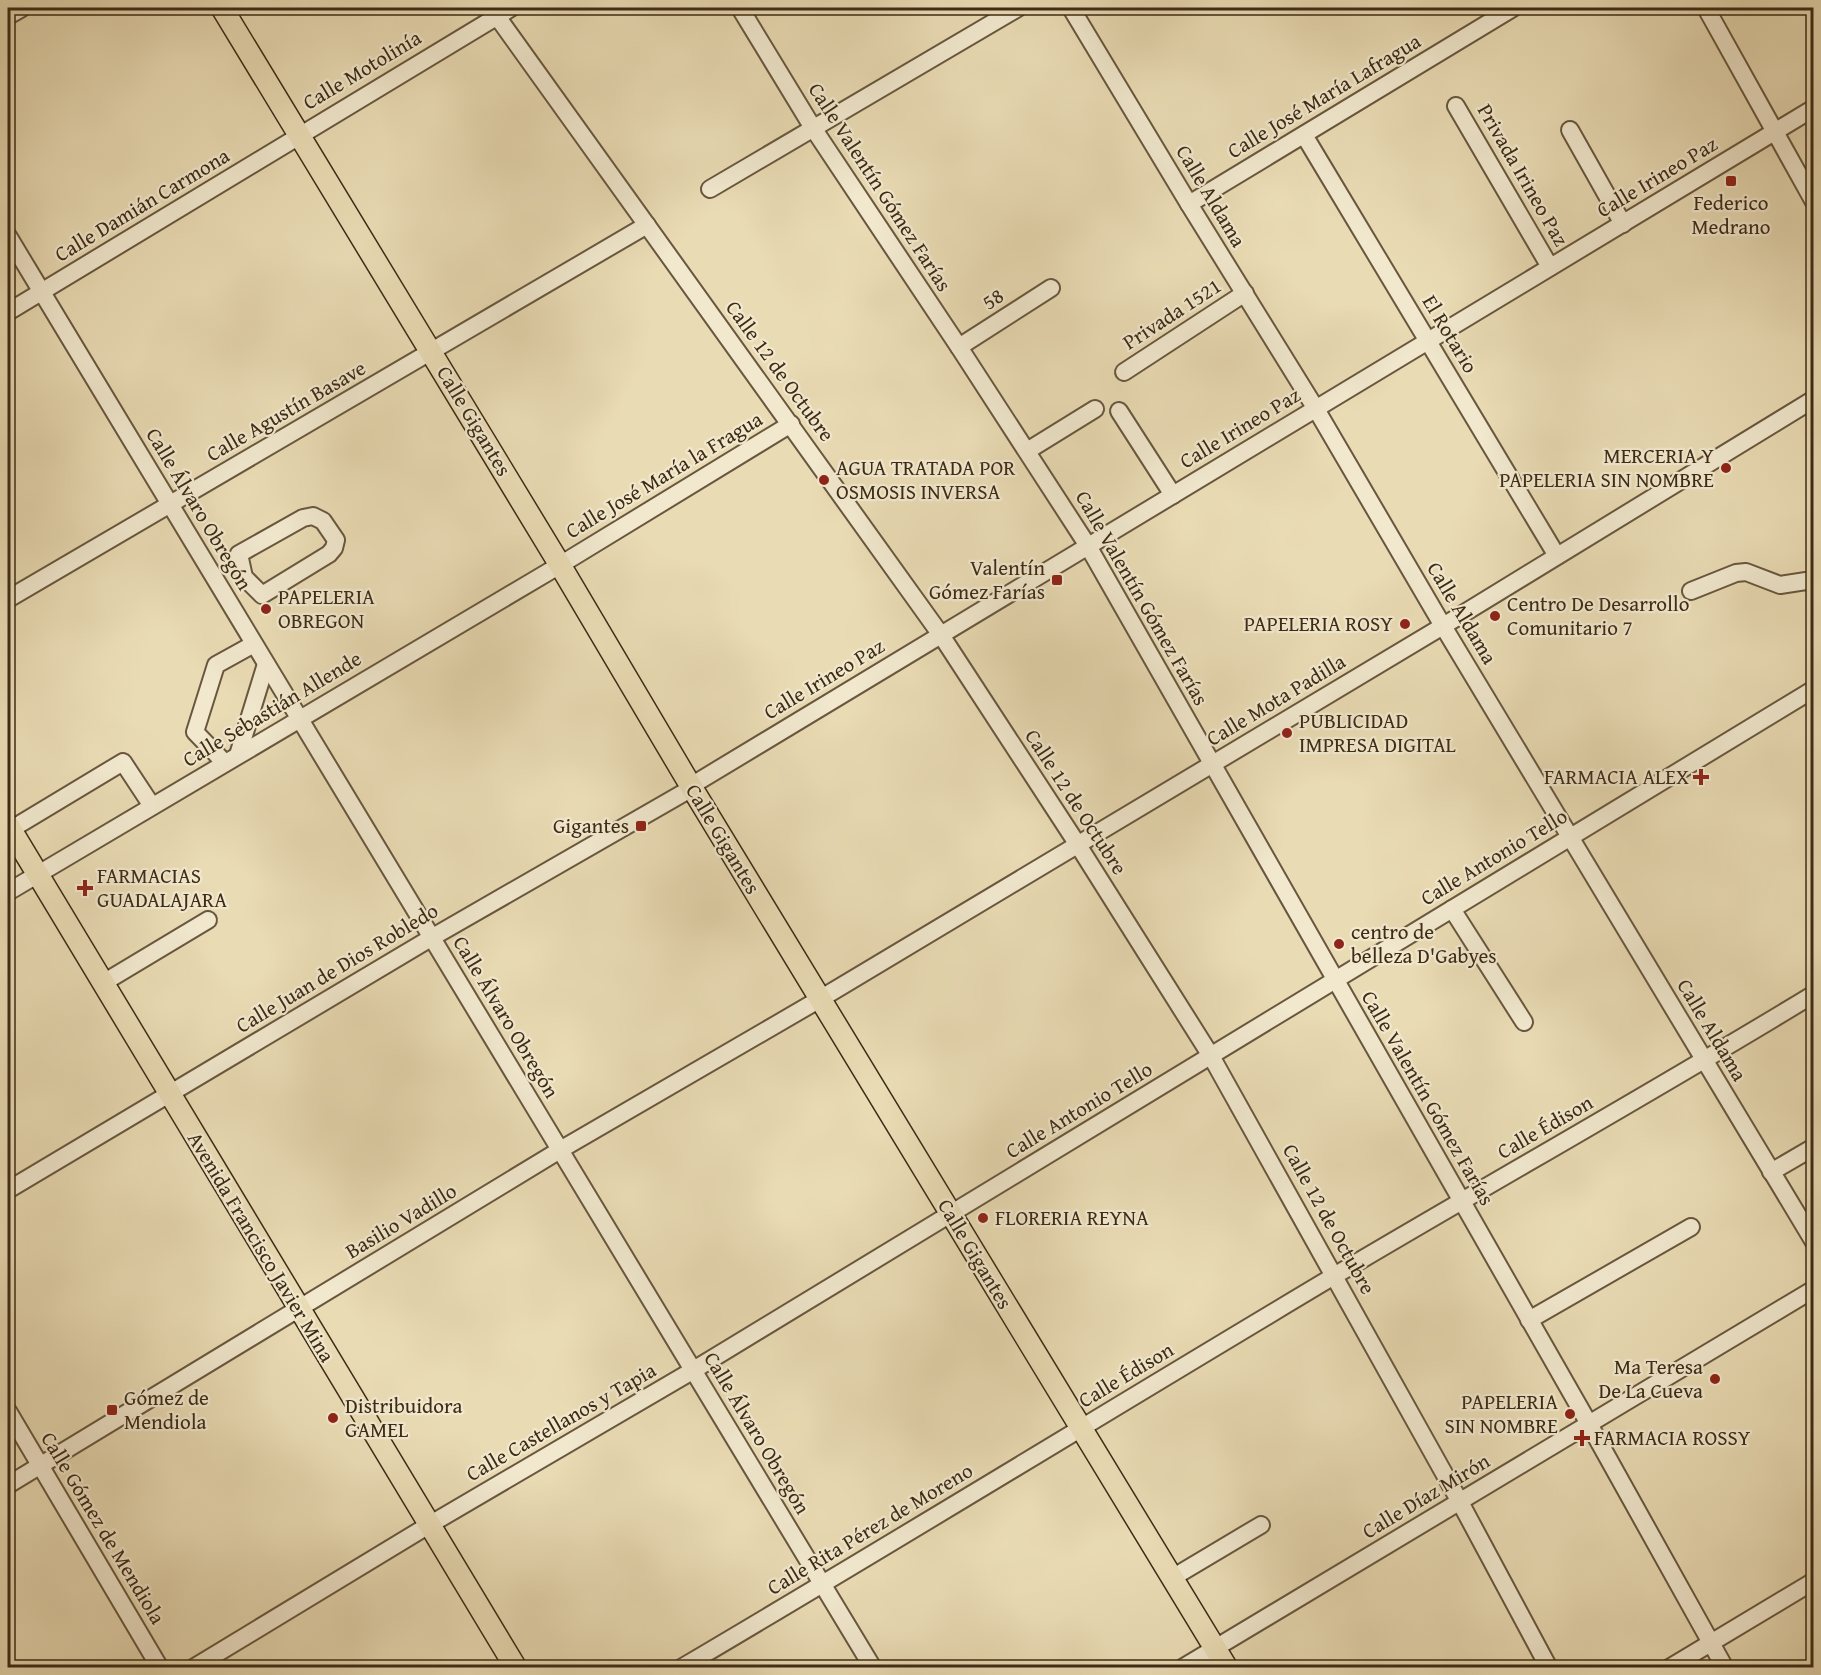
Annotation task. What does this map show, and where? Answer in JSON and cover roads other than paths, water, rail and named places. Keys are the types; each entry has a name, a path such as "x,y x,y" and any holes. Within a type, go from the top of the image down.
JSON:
{"main road":[{"name":"Calle Gigantes","path":"222,8 432,352 692,788 1227,1668"},
{"name":"Avenida Francisco Javier Mina","path":"9,828 516,1668"}],"street":[{"path":"8,16 22,8"},
{"name":"Calle Valentín Gómez Farías","path":"740,8 813,128 1088,546 1589,1424 1725,1668"},
{"path":"710,189 1018,8"},
{"name":"Calle Aldama","path":"1071,8 1316,409 1443,626 1814,1242"},
{"name":"Calle José María Lafragua","path":"1189,204 1513,8"},
{"path":"1706,8 1814,202"},
{"name":"Calle Motolinía","path":"299,135 500,10"},
{"name":"Calle 12 de Octubre","path":"500,10 647,225 941,635 1078,845 1211,1056 1335,1276 1550,1668"},
{"name":"Privada Irineo Paz","path":"1456,106 1550,267"},
{"name":"Calle Irineo Paz","path":"692,788 699,781 1814,108"},
{"path":"1570,130 1623,224"},
{"name":"Calle Damián Carmona","path":"8,312 299,135"},
{"name":"El Rotario","path":"1304,135 1557,556"},
{"name":"Calle Agustín Basave","path":"8,599 647,225"},
{"name":"Calle Álvaro Obregón","path":"8,236 873,1668"},
{"name":"58","path":"959,347 1051,288"},
{"name":"Privada 1521","path":"1124,372 1245,293"},
{"name":"Calle Mota Padilla","path":"820,999 1443,626 1814,399"},
{"path":"1027,451 1095,409"},
{"path":"1119,411 1173,495"},
{"name":"Calle José María la Fragua","path":"560,565 791,424"},
{"path":"313,516 323,521 336,540 329,554 262,594 244,578 239,554 303,518 313,516"},
{"name":"Calle Sebastián Allende","path":"8,892 560,565"},
{"path":"1691,591 1736,573 1746,572 1780,585 1806,581 1814,583"},
{"path":"222,590 244,578"},
{"path":"254,644 216,665 195,732 232,759 266,664"},
{"name":"Calle Antonio Tello","path":"951,1214 1814,688"},
{"path":"9,828 123,762 152,806"},
{"name":"Calle Juan de Dios Robledo","path":"8,1190 431,938 692,788"},
{"path":"1452,909 1524,1022"},
{"path":"103,983 208,920"},
{"name":"Calle Édison","path":"1081,1428 1462,1201 1705,1061 1814,994"},
{"name":"Basilio Vadillo","path":"8,1485 560,1150 820,999"},
{"path":"1771,1172 1814,1147"},
{"name":"Calle Castellanos y Tapia","path":"193,1668 951,1214"},
{"path":"1529,1320 1691,1227"},
{"name":"Calle Díaz Mirón","path":"1182,1668 1814,1288"},
{"name":"Calle Gómez de Mendiola","path":"8,1412 160,1668"},
{"name":"Calle Rita Pérez de Moreno","path":"681,1668 823,1585 1081,1428"},
{"path":"1172,1578 1261,1525"},
{"path":"1669,1668 1814,1581"}],"place":[{"name":"Federico Medrano","path":"1731,181"},
{"name":"MERCERIA Y PAPELERIA SIN NOMBRE","path":"1726,468"},
{"name":"AGUA TRATADA POR OSMOSIS INVERSA","path":"824,480"},
{"name":"Valentín Gómez Farías","path":"1057,580"},
{"name":"PAPELERIA OBREGON","path":"266,609"},
{"name":"Centro De Desarrollo Comunitario 7","path":"1495,616"},
{"name":"PAPELERIA ROSY","path":"1405,624"},
{"name":"PUBLICIDAD IMPRESA DIGITAL","path":"1287,733"},
{"name":"FARMACIA ALEX","path":"1701,777"},
{"name":"Gigantes","path":"641,826"},
{"name":"FARMACIAS GUADALAJARA","path":"85,888"},
{"name":"centro de belleza D'Gabyes","path":"1339,944"},
{"name":"FLORERIA REYNA","path":"983,1218"},
{"name":"Ma Teresa De La Cueva","path":"1715,1379"},
{"name":"Gómez de Mendiola","path":"112,1410"},
{"name":"PAPELERIA SIN NOMBRE","path":"1570,1414"},
{"name":"Distribuidora GAMEL","path":"333,1418"},
{"name":"FARMACIA ROSSY","path":"1582,1438"}]}
